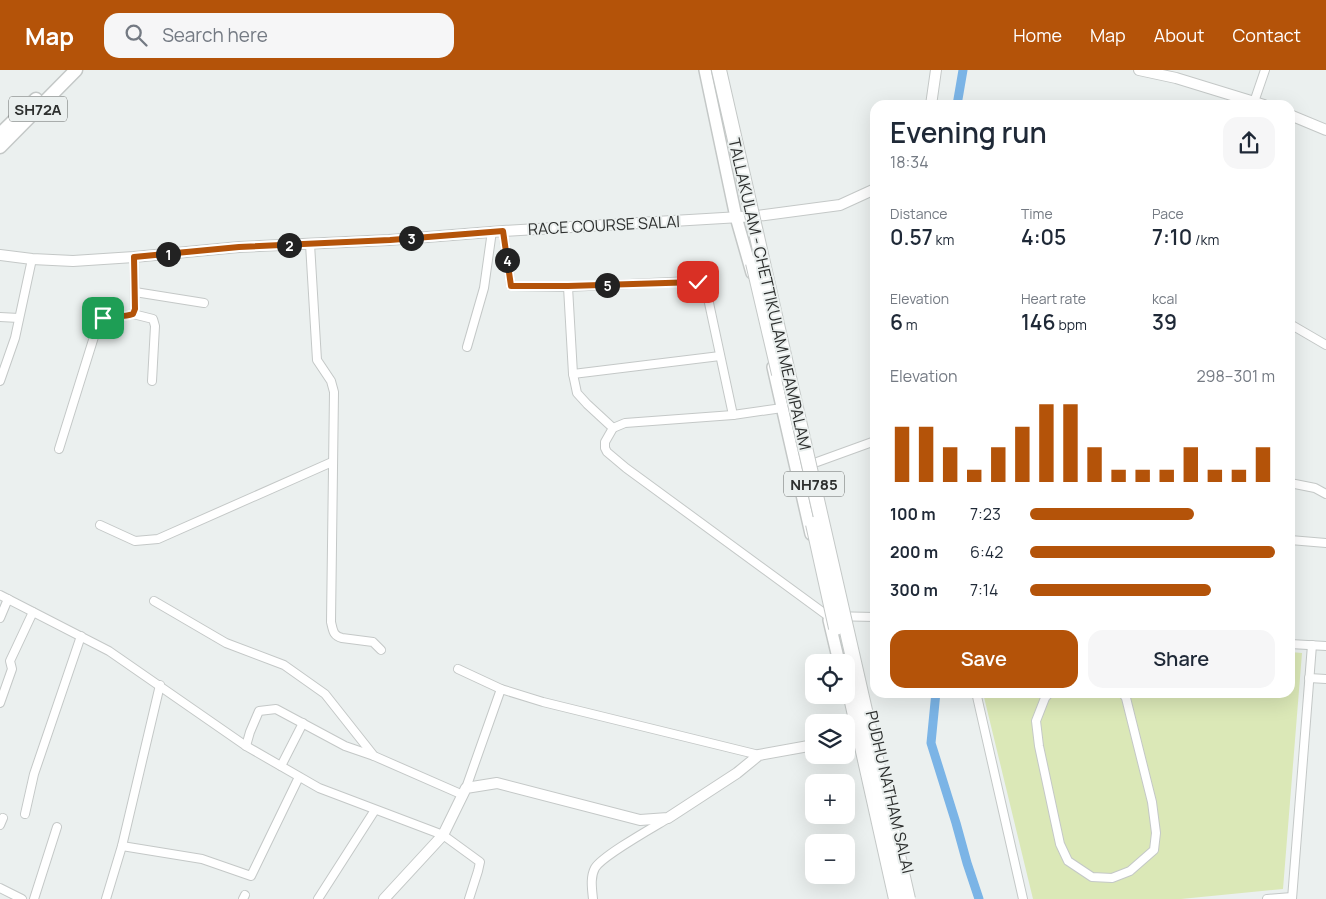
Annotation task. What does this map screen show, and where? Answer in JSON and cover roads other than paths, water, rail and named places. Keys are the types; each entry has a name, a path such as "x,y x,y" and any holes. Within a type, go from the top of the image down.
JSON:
{"highway":[{"name":"TALLAKULAM - CHETTIKULAM MEAMPALAM","path":"711,70 758,282 803,471 842,654"},
{"name":"TALLAKULAM - CHETTIKULAM MEAMPALAM","path":"719,70 908,899"},
{"path":"852,704 896,899"}],"main road":[{"name":"SH72A","path":"0,134 65,70"},
{"name":"SH72A","path":"0,147 76,70"},
{"path":"705,70 736,217 748,259 837,654"},
{"name":"PUDHU NATHAM SALAI","path":"725,70 802,417 815,464 915,899"},
{"name":"PUDHU NATHAM SALAI","path":"855,759 891,899"}],"street":[{"path":"932,100 936,70"},
{"path":"1139,70 1176,78 1245,100"},
{"path":"1258,100 1266,70"},
{"path":"1295,117 1326,130"},
{"name":"RACE COURSE SALAI","path":"0,255 32,259 73,260 134,257 239,247 757,216 840,205 870,191"},
{"path":"467,347 484,288 492,231"},
{"path":"503,231 511,286 698,282 703,285 706,290 733,415"},
{"path":"310,244 317,360 331,382 334,392 331,622 337,637 373,642 381,650"},
{"path":"133,314 135,309 134,257"},
{"path":"0,381 15,338 32,259"},
{"path":"568,286 572,374 577,393 613,428"},
{"path":"135,292 204,303"},
{"path":"59,449 98,324 103,318 133,314 153,319 156,326 152,381"},
{"path":"0,317 19,318"},
{"path":"1295,327 1326,345"},
{"path":"572,374 720,356"},
{"path":"782,408 733,415 625,424 613,428 605,442 605,448 607,452 626,468 828,616 870,617"},
{"path":"796,469 815,464 870,443"},
{"path":"100,525 135,541 158,539 332,462"},
{"path":"1295,485 1315,488 1326,494"},
{"path":"1295,540 1326,543"},
{"path":"0,595 109,651 246,746 319,788 443,835 480,862 469,899"},
{"path":"0,618 8,600"},
{"path":"154,601 226,643 284,665 325,694 374,756"},
{"path":"0,703 12,669 10,661 33,612"},
{"path":"25,814 34,774 80,636"},
{"path":"1295,644 1326,646"},
{"path":"1267,899 1292,898 1312,645"},
{"path":"458,669 502,689 543,702 759,754 805,746"},
{"path":"1309,678 1326,680"},
{"path":"106,899 122,846 160,685"},
{"path":"384,899 443,835 464,791 502,689"},
{"path":"977,698 1024,899"},
{"path":"1045,698 1036,722 1038,746 1060,844 1068,861 1092,877 1112,878 1130,871 1154,850 1156,833 1152,802 1126,698"},
{"path":"246,746 260,711 276,709 345,746 464,791 497,783 640,820 668,818"},
{"path":"281,766 303,723"},
{"path":"855,739 877,735"},
{"path":"594,899 592,882 595,868 604,859 737,773 759,754"},
{"path":"122,846 202,859 251,876 300,777"},
{"path":"318,899 375,810"},
{"path":"34,899 57,828"},
{"path":"0,888 22,899"}],"waterway":[{"path":"958,100 963,70"},
{"path":"935,698 931,743 979,899"}]}
